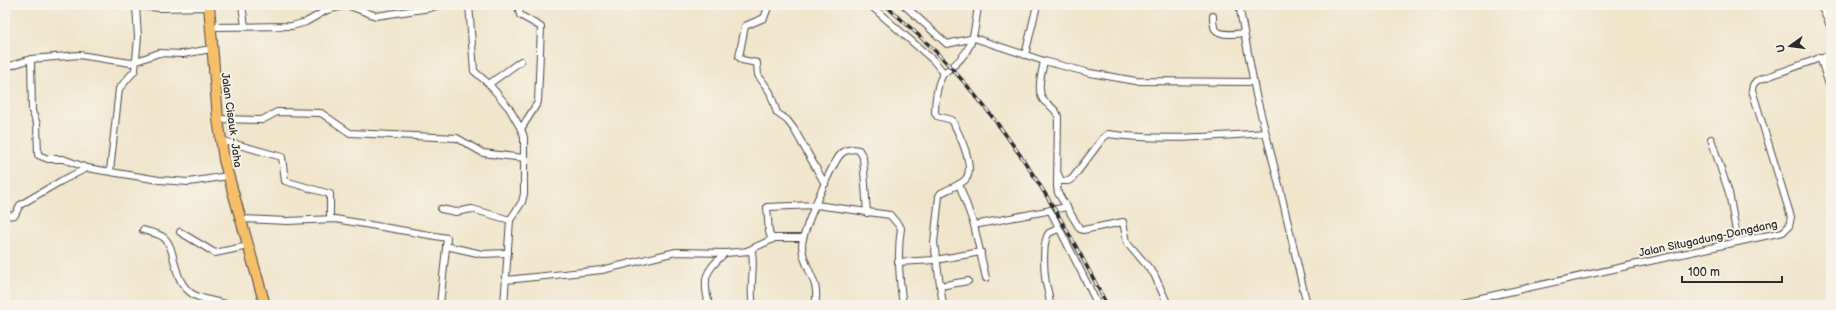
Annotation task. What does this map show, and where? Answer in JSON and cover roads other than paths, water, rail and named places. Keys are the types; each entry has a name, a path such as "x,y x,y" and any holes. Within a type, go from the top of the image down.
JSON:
{"main road":[{"name":"Jalan Cisauk - Jaha","path":"209,6 211,49 221,140 228,176 265,305"}],"street":[{"path":"110,171 119,89 135,70 138,37 134,5 185,9 209,6"},
{"path":"242,5 245,26"},
{"path":"210,27 299,25 327,10 347,5 376,16 439,5"},
{"path":"469,5 474,71 490,84 509,108 524,137 524,194 522,202 510,220 504,305"},
{"path":"518,5 520,15 541,28 538,102 521,129"},
{"path":"769,5 764,18 745,26 739,58 757,63 758,75 770,92 777,113 787,120 794,129 825,184"},
{"path":"870,5 933,60 944,73"},
{"path":"904,5 945,43 949,44 974,38 1044,61 1097,75 1136,80 1253,82"},
{"path":"913,14 914,5"},
{"path":"943,305 935,260 934,243 939,196 941,193 966,179 968,173 964,142 952,120 937,116 937,93 941,77 960,61 974,38 978,5"},
{"path":"1025,55 1037,5"},
{"path":"1240,5 1253,82 1307,305"},
{"path":"1821,5 1831,28"},
{"path":"1213,16 1214,28 1216,31 1220,33 1244,33"},
{"path":"5,70 10,66 31,59 79,55 127,63 136,63 159,53 183,54 211,49"},
{"name":"Jalan Situgadung-Dangdang","path":"1449,305 1783,232 1789,226 1791,218 1752,90 1753,85 1756,81 1831,54"},
{"path":"1820,57 1831,91"},
{"path":"31,59 31,109 37,124 38,155 48,159 62,159 88,168 159,180 189,182 228,176"},
{"path":"490,84 521,61"},
{"path":"1044,61 1040,90 1044,101 1057,114 1057,190 1080,228 1083,230 1121,221 1123,222 1127,242 1154,274 1168,305"},
{"path":"218,119 262,120 277,112 321,113 350,133 457,138 484,153 524,158"},
{"path":"1057,173 1061,181 1068,181 1072,179 1103,138 1108,134 1138,138 1162,138 1211,137 1265,133"},
{"path":"1711,139 1729,193 1738,242"},
{"path":"221,140 282,157 285,181 330,194 330,219"},
{"path":"815,305 817,291 803,252 802,238 825,184 840,155 848,150 859,150 863,156 867,212"},
{"path":"5,216 15,215 20,205 61,180 88,168"},
{"path":"959,184 974,225 986,278"},
{"path":"773,239 768,232 768,207 816,205 890,215 901,228 898,244 898,262 903,305"},
{"path":"974,225 1067,207"},
{"path":"441,209 456,212 472,209 510,220"},
{"path":"1050,210 1058,229 1098,305"},
{"path":"241,219 287,221 330,219 388,227 446,238 440,305"},
{"path":"1049,305 1050,298 1045,277 1045,242 1049,233 1058,229"},
{"path":"142,230 162,236 167,241 180,281 188,290 203,298 230,305"},
{"path":"180,232 215,253 248,246"},
{"path":"506,280 602,270 676,252 725,253 747,251 773,239 802,238"},
{"path":"446,246 482,254 508,253"},
{"path":"747,251 751,251 753,253 751,296 753,305"},
{"path":"898,262 935,260 981,252"},
{"path":"709,305 706,286 706,273 725,253"},
{"path":"940,286 968,281"}],"railway":[{"path":"885,5 945,61 969,88 1014,146 1035,177 1073,240 1107,305"}]}
